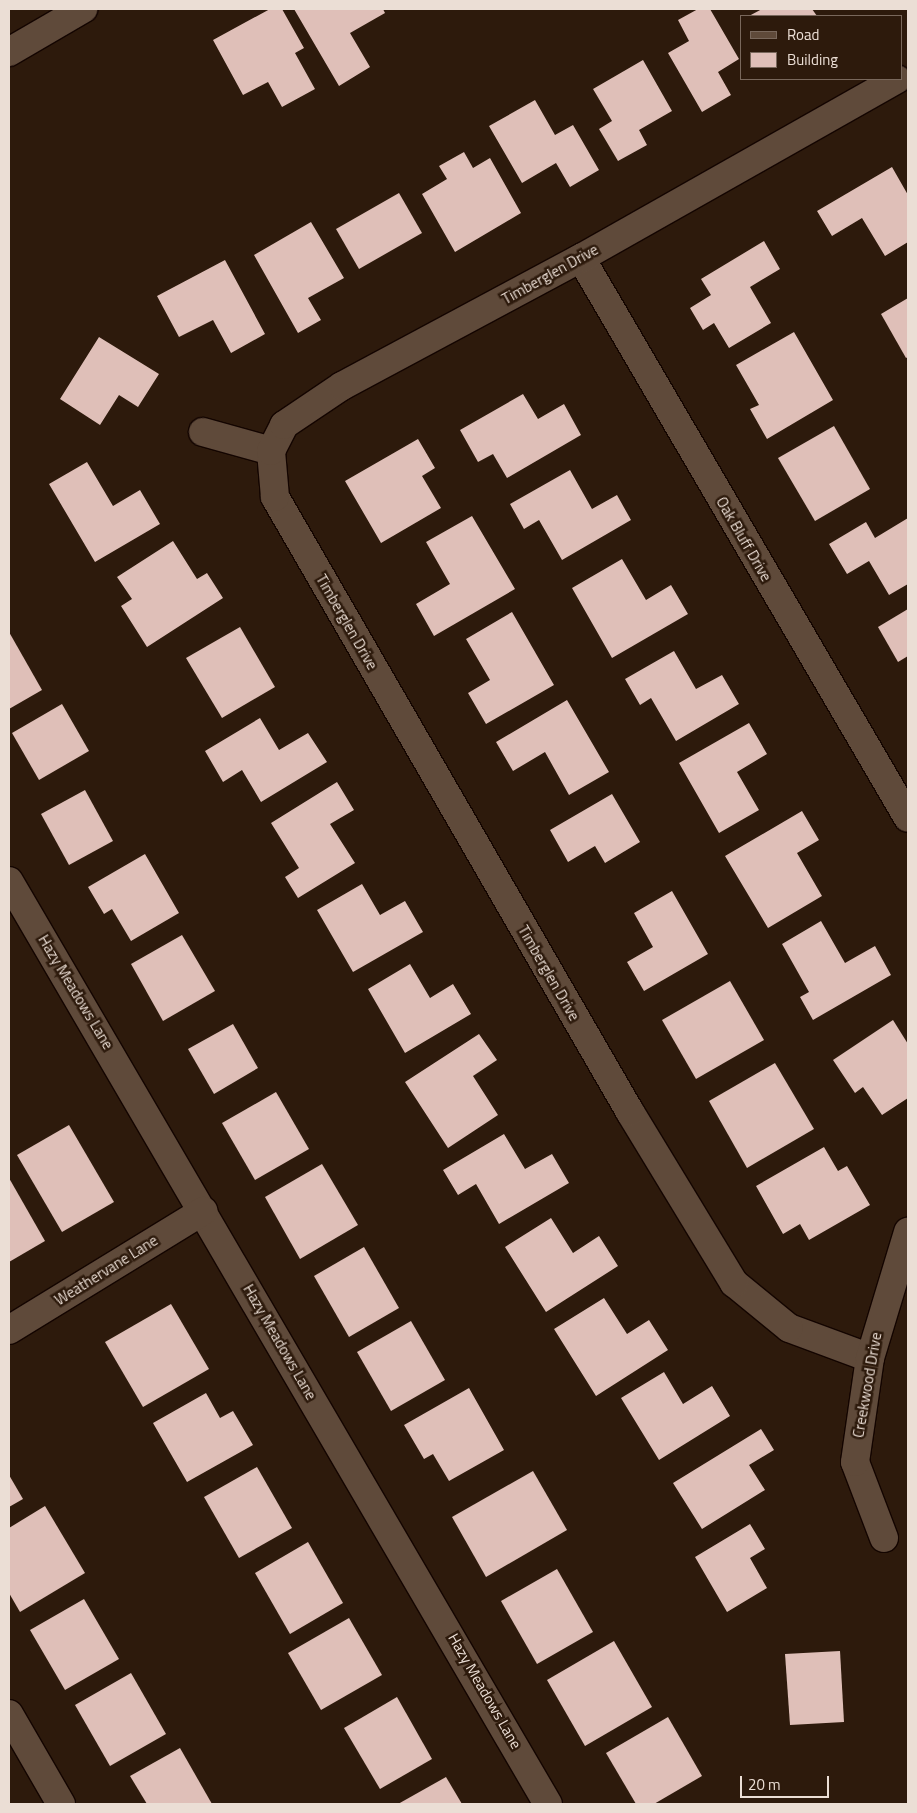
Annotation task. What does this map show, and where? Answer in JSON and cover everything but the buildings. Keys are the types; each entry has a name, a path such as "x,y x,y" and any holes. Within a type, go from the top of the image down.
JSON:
{"street":[{"path":"9,52 83,9"},
{"name":"Timberglen Drive","path":"870,1358 789,1328 734,1283 630,1112 275,497 271,451 284,425 342,386 581,258 894,80"},
{"name":"Oak Bluff Drive","path":"581,258 908,818"},
{"path":"203,432 271,451"},
{"name":"Hazy Meadows Lane","path":"9,881 548,1804"},
{"name":"Weathervane Lane","path":"9,1330 203,1211"},
{"name":"Creekwood Drive","path":"884,1538 855,1462 870,1358 908,1232"},
{"path":"9,1714 61,1804"}]}
